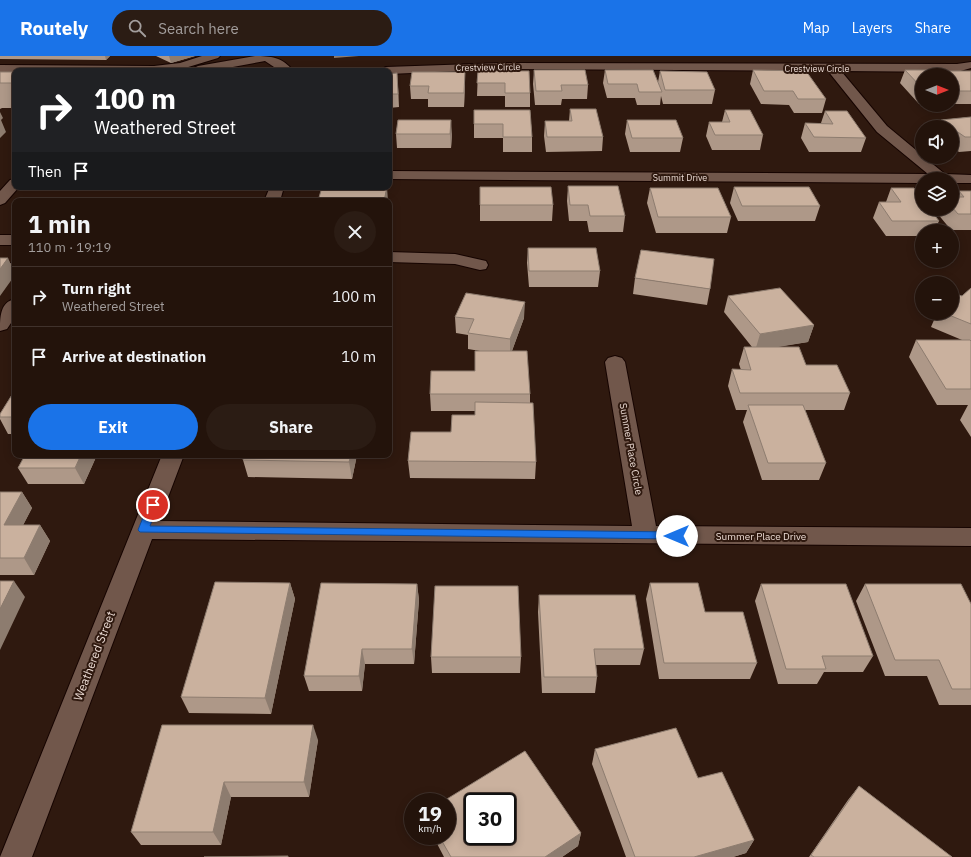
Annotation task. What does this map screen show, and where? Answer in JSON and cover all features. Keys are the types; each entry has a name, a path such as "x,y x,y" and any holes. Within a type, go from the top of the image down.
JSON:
{"street":[{"path":"168,68 181,66 214,56"},
{"path":"209,68 267,57 284,68"},
{"name":"Crestview Circle","path":"392,71 660,61 832,68 957,68 971,65"},
{"path":"832,68 882,129 934,172"},
{"path":"0,69 12,69"},
{"name":"Summit Drive","path":"392,175 915,179"},
{"name":"Summit Drive","path":"959,179 971,179"},
{"path":"0,200 12,186"},
{"path":"0,240 12,240"},
{"path":"392,258 455,259 480,265"},
{"path":"0,268 12,268"},
{"path":"0,325 12,308"},
{"name":"Summer Place Circle","path":"615,362 646,536"},
{"name":"Weathered Street","path":"16,857 172,458"},
{"name":"Summer Place Drive","path":"143,530 646,536 971,537"}],"building":[{"path":"534,70 585,70 588,85 561,85 562,91 536,91"},
{"path":"605,70 653,70 662,92 639,92 637,84 608,84"},
{"path":"753,70 806,71 826,99 798,99 793,91 764,91"},
{"path":"905,70 915,70 915,81"},
{"path":"478,71 529,71 530,93 505,93 505,83 477,83"},
{"path":"660,71 707,72 715,90 665,90"},
{"path":"959,71 971,71 971,91 960,91"},
{"path":"0,72 12,72 12,83 0,83"},
{"path":"412,72 465,72 464,93 428,93 429,86 410,86"},
{"path":"397,73 398,94 392,94 392,74"},
{"path":"570,109 596,109 603,137 547,137 545,121 572,121"},
{"path":"474,110 530,110 532,137 503,137 503,124 474,124"},
{"path":"725,110 750,110 763,135 715,135 709,122 730,122"},
{"path":"825,111 847,111 866,138 814,137 805,123 833,124"},
{"path":"971,117 971,137 965,137 959,133 959,120 941,120"},
{"path":"398,120 451,120 450,134 396,134"},
{"path":"627,120 676,120 683,138 632,138"},
{"path":"568,186 618,186 625,216 590,216 588,205 570,205"},
{"path":"480,187 551,187 553,205 480,205"},
{"path":"734,187 809,187 820,206 742,206"},
{"path":"650,188 718,188 731,217 658,217"},
{"path":"891,188 914,188 915,216 935,216 939,221 892,221 879,202 901,202"},
{"path":"321,190 386,190 385,198 319,198"},
{"path":"959,191 971,191 971,214 959,214 959,197 964,197"},
{"path":"528,248 596,248 600,271 529,271"},
{"path":"641,250 714,259 710,289 635,278"},
{"path":"0,258 8,258 0,269"},
{"path":"780,288 814,325 760,334 728,296"},
{"path":"971,288 971,324 959,319 959,295 962,296"},
{"path":"466,293 525,302 510,339 468,333 474,319 455,317"},
{"path":"916,340 970,340 971,389 946,389"},
{"path":"744,347 799,347 806,365 837,365 850,393 740,393 732,369 751,370"},
{"path":"475,351 527,351 530,394 430,394 431,371 475,371"},
{"path":"12,395 12,417 0,417 0,414"},
{"path":"475,402 533,403 536,462 408,461 411,432 451,432 452,415 475,415"},
{"path":"748,405 803,405 826,463 768,463"},
{"path":"23,458 80,458 75,468 18,468"},
{"path":"243,458 350,458 349,462 243,460"},
{"path":"0,492 22,492 4,525 40,525 24,558 0,558"},
{"path":"0,581 14,581 0,609"},
{"path":"215,582 290,583 265,698 181,697"},
{"path":"321,583 417,584 412,649 362,649 359,676 304,676"},
{"path":"650,583 698,583 705,612 743,612 757,663 664,663"},
{"path":"761,584 846,584 873,656 822,656 826,669 786,669"},
{"path":"865,584 961,584 971,604 971,689 952,689 939,660 895,660"},
{"path":"435,586 518,586 521,657 431,657"},
{"path":"539,595 635,595 644,649 594,649 597,677 544,677"},
{"path":"162,725 313,725 304,782 224,782 213,832 131,832"},
{"path":"676,728 698,778 722,772 754,840 694,857 635,857 595,749"},
{"path":"525,751 581,833 545,857 451,857 444,845 456,845 456,793"},
{"path":"859,786 952,857 814,857 811,855"},
{"path":"288,856 288,857 204,857"}],"route":[{"path":"153,505 143,530 677,536"}]}
